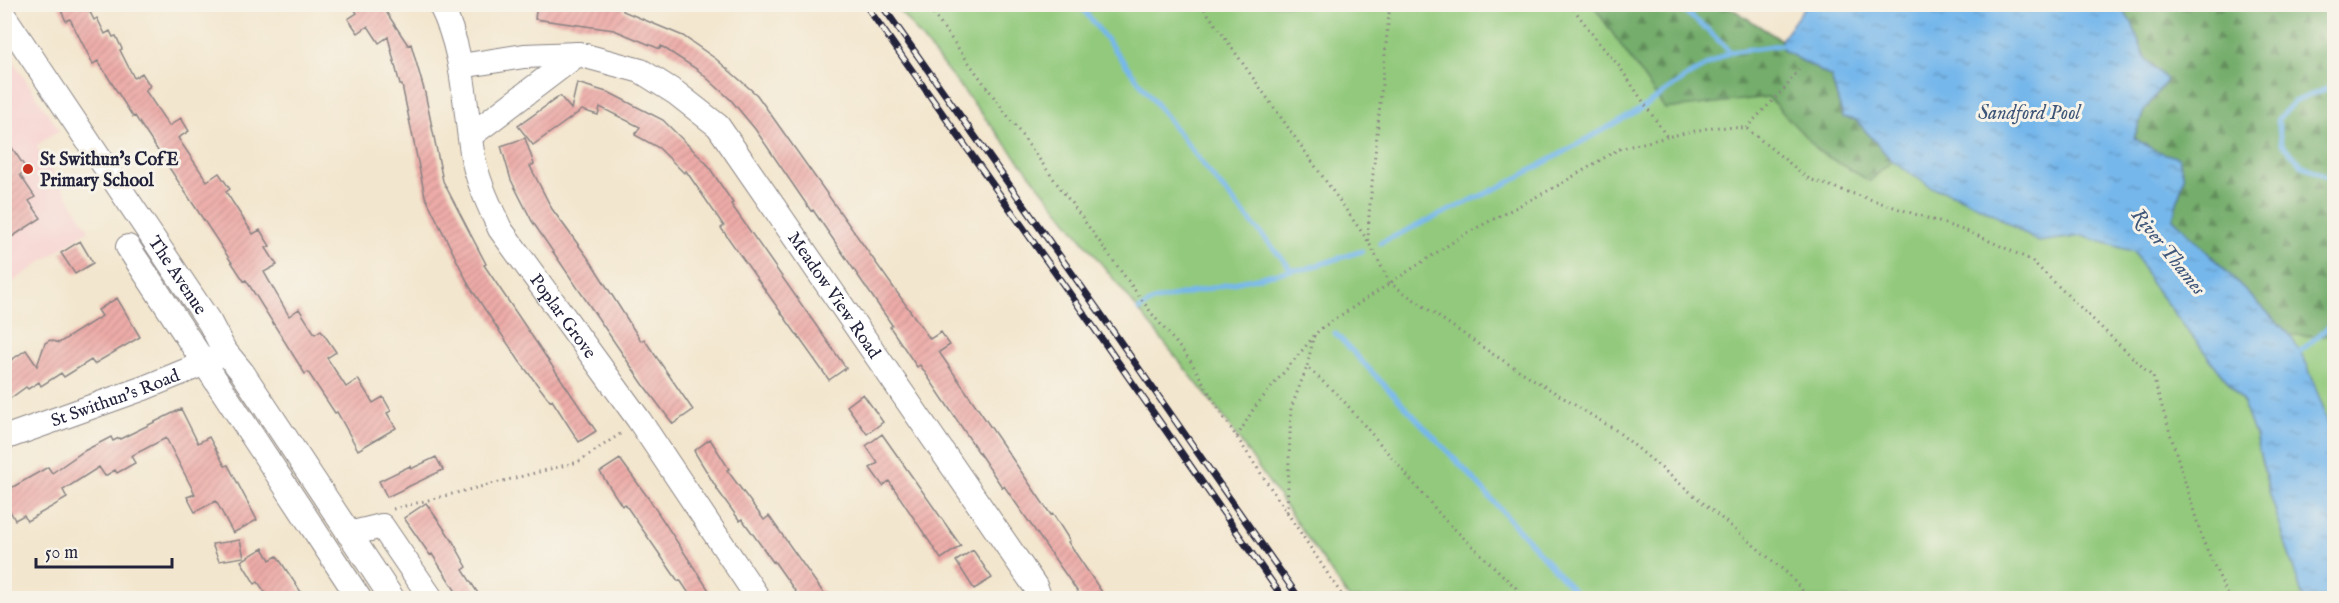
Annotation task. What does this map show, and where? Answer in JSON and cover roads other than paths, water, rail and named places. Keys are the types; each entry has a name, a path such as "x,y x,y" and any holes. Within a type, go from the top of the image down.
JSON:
{"street":[{"name":"Poplar Grove","path":"440,4 448,21 461,66 472,154 486,198 500,229 639,420 758,598"},
{"name":"The Avenue","path":"4,16 210,323 215,356"},
{"name":"Meadow View Road","path":"461,66 524,56 578,54 641,71 676,93 718,126 1029,577 1040,598"},
{"path":"470,136 578,54"},
{"name":"The Avenue","path":"128,247 215,356 359,598"},
{"name":"The Avenue","path":"215,356 242,372 392,598"},
{"name":"St Swithun's Road","path":"4,438 144,388 215,356"},
{"path":"349,534 382,526 431,598"}],"water":[{"name":"Sandford Pool","path":"1806,5 2118,5 2132,23 2145,58 2167,80 2144,111 2134,138 2154,150 2179,158 2184,177 2173,218 2290,335 2307,364 2327,419 2334,449 2334,598 2303,598 2270,494 2255,435 2242,400 2151,283 2135,252 2082,236 2038,242 1992,213 1956,195 1931,187 1892,161 1856,120 1843,117 1831,77 1783,50 1781,40"}],"waterway":[{"path":"1079,4 1212,176 1292,270"},
{"path":"1675,4 1707,29 1730,52"},
{"path":"2317,4 2334,14"},
{"path":"1380,243 1508,183 1639,110 1688,76 1730,52 1787,44"},
{"path":"2334,86 2295,101 2278,119 2281,143 2302,165 2334,181"},
{"path":"1139,310 1153,301 1305,269 1362,251"},
{"path":"2295,356 2334,322"},
{"path":"1335,333 1468,473 1580,598"}],"railway":[{"path":"865,4 1283,598"},
{"path":"881,4 1299,598"}],"place":[{"name":"St Swithun's CofE Primary School","path":"28,169"}],"water label":[{"name":"River Thames","path":"2169,251"}]}
